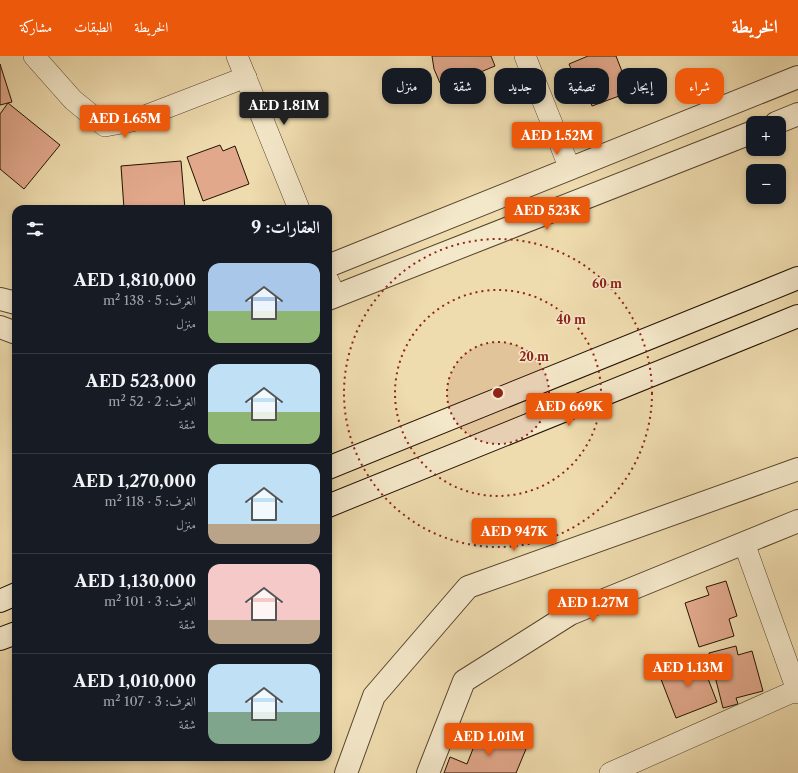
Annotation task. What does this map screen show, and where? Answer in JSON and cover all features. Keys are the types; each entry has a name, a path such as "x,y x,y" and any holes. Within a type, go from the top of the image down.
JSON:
{"street":[{"path":"34,56 73,100 105,126 132,121 246,77"},
{"path":"237,56 297,205"},
{"path":"525,56 570,169"},
{"path":"332,264 798,77"},
{"path":"786,119 798,114"},
{"path":"332,291 746,135"},
{"path":"332,466 798,278"},
{"path":"0,299 12,302"},
{"path":"332,504 798,316"},
{"path":"0,327 12,332"},
{"path":"346,773 374,696 468,587 798,469"},
{"path":"428,773 464,681 570,614 798,521"},
{"path":"610,773 797,692 744,543"},
{"path":"0,601 12,596"},
{"path":"0,639 12,634"}],"building":[{"path":"432,56 491,56 495,66 486,70 486,68 440,68 440,83 434,69"},
{"path":"588,56 616,56 621,68 617,68 617,97 609,100 609,68 571,68 569,64"},
{"path":"0,64 12,102 0,105"},
{"path":"8,103 60,145 24,189 0,169 0,114"},
{"path":"220,145 223,151 235,146 249,184 203,201 187,157"},
{"path":"181,161 185,205 124,205 121,166"},
{"path":"726,581 737,616 729,619 734,636 699,647 685,603 709,595 706,587"},
{"path":"736,646 738,655 752,651 763,691 736,698 738,704 723,708 709,653"},
{"path":"700,658 717,702 676,718 659,674"},
{"path":"480,731 526,749 516,773 444,773 450,757 467,764"}]}
